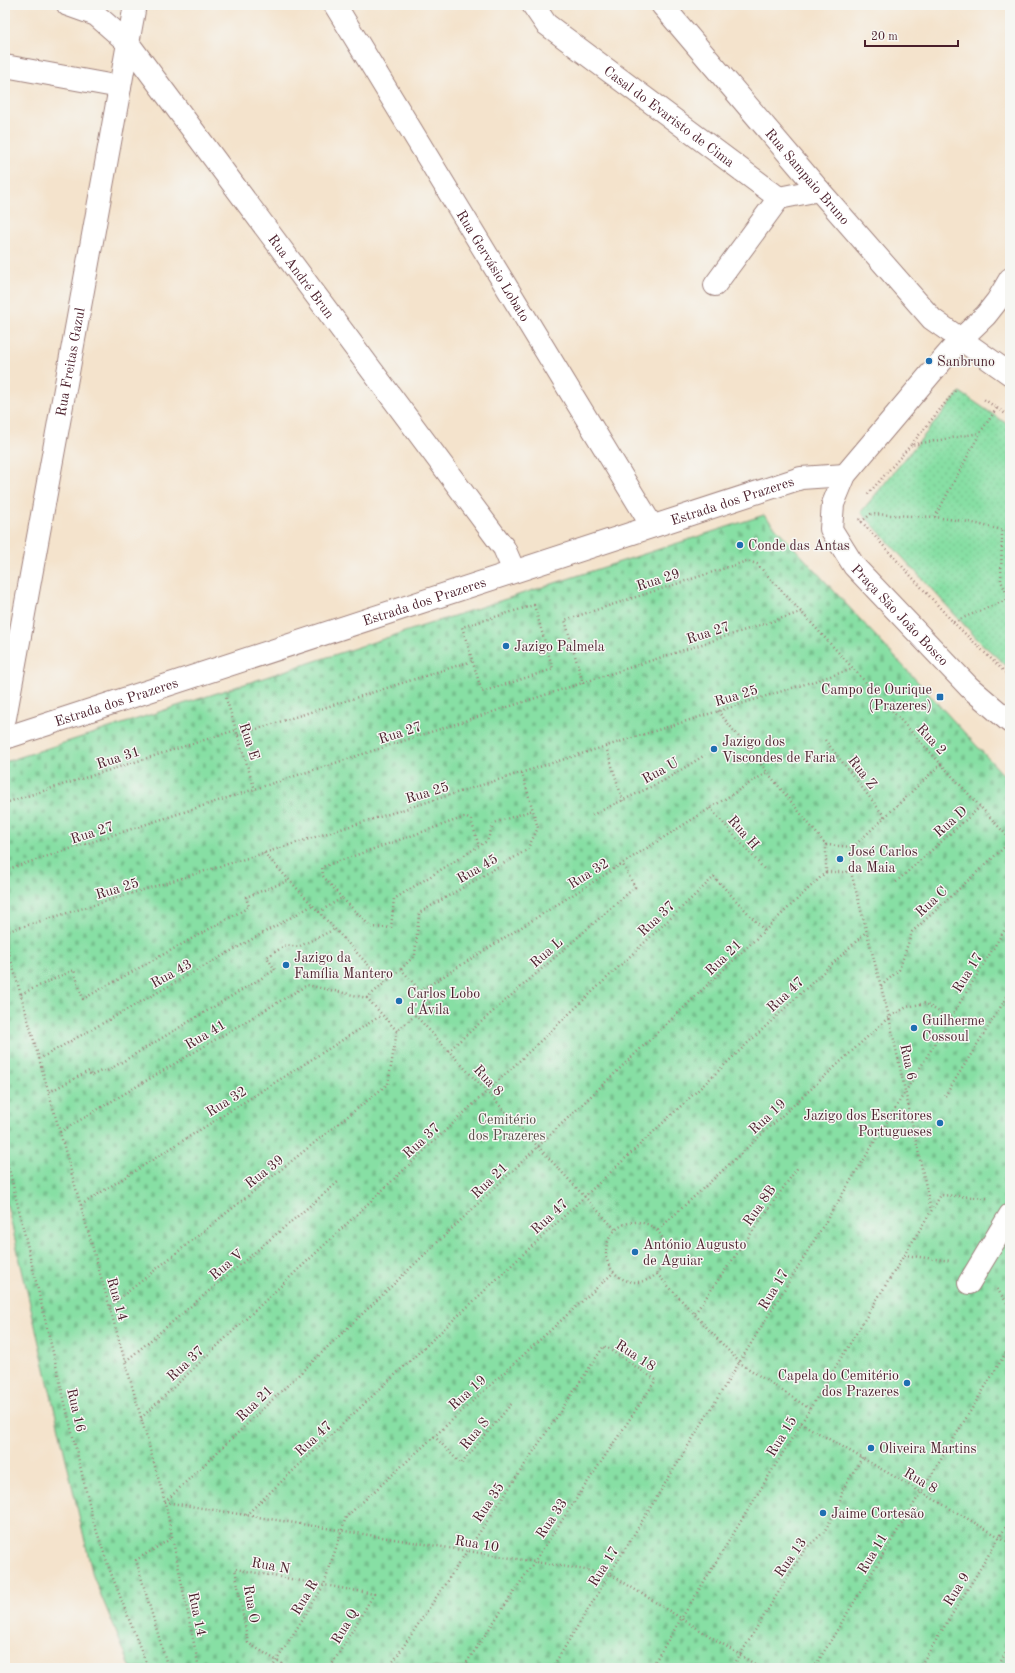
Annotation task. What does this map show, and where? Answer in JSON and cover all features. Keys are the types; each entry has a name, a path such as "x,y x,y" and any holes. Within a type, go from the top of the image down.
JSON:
{"street":[{"name":"Rua André Brun","path":"68,5 96,15 128,43 504,548 514,571"},
{"name":"Rua Freitas Gazul","path":"6,705 135,5"},
{"name":"Rua Gervásio Lobato","path":"335,5 652,526"},
{"name":"Casal do Evaristo de Cima","path":"533,5 546,24 779,198"},
{"name":"Rua Sampaio Bruno","path":"662,5 819,190 932,319 1010,374"},
{"path":"5,66 120,87"},
{"path":"715,285 779,198 819,190"},
{"name":"Praça São João Bosco","path":"1010,279 997,301 986,315 960,340 845,475 833,504 831,529 854,566 969,687 1010,722"},
{"name":"Estrada dos Prazeres","path":"5,738 801,478 845,475"},
{"path":"969,1283 1010,1215"}],"path":[{"path":"865,498 955,391"},
{"path":"982,398 1010,417"},
{"path":"935,517 980,433 997,408"},
{"path":"911,445 980,433"},
{"path":"857,512 859,519 954,622 1010,678"},
{"path":"838,541 872,514 935,517 969,522 1010,532"},
{"path":"954,622 1010,600 1001,581 1002,531"},
{"name":"Rua 29","path":"583,684 565,620 747,561 757,564"},
{"name":"Rua 2","path":"757,564 1010,840"},
{"path":"534,605 554,669 482,692 472,661 462,627 534,605"},
{"name":"Rua 27","path":"5,870 583,684 801,612"},
{"path":"238,735 472,661"},
{"name":"Rua 25","path":"5,932 854,669"},
{"name":"Rua E","path":"226,698 255,790"},
{"path":"718,711 766,773 826,845 826,872 851,872"},
{"name":"Rua 31","path":"5,803 236,730"},
{"name":"Rua Z","path":"825,740 885,817"},
{"path":"606,747 623,801"},
{"name":"Rua U","path":"592,815 663,781 705,755"},
{"path":"826,845 852,847 941,764"},
{"name":"Rua 45","path":"401,969 415,955 419,913 527,850 538,828 522,773"},
{"name":"Rua 32","path":"420,991 766,773"},
{"name":"Rua D","path":"896,882 980,807"},
{"name":"Rua H","path":"710,808 764,870"},
{"path":"479,846 471,820 465,817 322,867 323,876 342,898 371,927 391,928 394,899 479,846 487,840 494,823 533,810"},
{"name":"Rua C","path":"881,986 899,970 912,932 1010,840"},
{"name":"Rua 6","path":"852,847 851,872 889,1017 931,1210"},
{"path":"264,853 385,983"},
{"name":"Rua L","path":"448,1051 635,887 622,863"},
{"name":"Rua 21","path":"164,1502 826,872"},
{"name":"Rua 37","path":"141,1418 714,877 765,931"},
{"path":"21,994 74,970 83,1000 249,907 246,897 290,880"},
{"path":"319,912 342,898"},
{"name":"Rua 43","path":"39,1059 313,905"},
{"name":"Rua 17","path":"552,1668 1010,921"},
{"path":"49,1092 88,1071 91,1076 101,1071 107,1071 275,970 267,957 286,945 298,947 335,929"},
{"name":"Rua 47","path":"246,1515 866,932"},
{"name":"Rua 14","path":"5,939 126,1361 164,1502 199,1668"},
{"path":"401,969 430,1002 396,1031 367,998 401,969"},
{"name":"Rua 41","path":"60,1132 307,985 367,998"},
{"path":"945,1096 1010,992"},
{"name":"Rua 19","path":"658,1230 889,1017 907,1007 925,1003 950,1019"},
{"name":"Rua 32","path":"81,1205 382,1015"},
{"name":"Rua 8","path":"415,1015 615,1229"},
{"name":"Rua 39","path":"110,1306 388,1084 396,1031"},
{"name":"Rua 16","path":"5,1152 93,1520 109,1568 148,1668"},
{"name":"Rua 8B","path":"695,1313 798,1167"},
{"name":"Rua V","path":"126,1361 338,1182"},
{"name":"Rua 15","path":"651,1668 941,1195 995,1199"},
{"path":"632,1221 650,1225 658,1230 666,1247 666,1257 663,1266 657,1274 640,1282 630,1282 613,1273 605,1255 609,1237 615,1229 622,1224 632,1221"},
{"name":"Rua 19","path":"342,1531 346,1516 613,1273"},
{"path":"657,1274 740,1363 810,1409"},
{"name":"Rua 18","path":"604,1346 656,1380"},
{"name":"Rua 35","path":"389,1668 604,1346"},
{"name":"Rua 11","path":"814,1668 1010,1346"},
{"name":"Rua 33","path":"463,1668 656,1380"},
{"name":"Rua S","path":"434,1436 461,1464 512,1402"},
{"name":"Rua 8","path":"801,1423 1010,1543"},
{"name":"Rua 13","path":"732,1668 805,1549 824,1532 839,1505 843,1489 862,1458"},
{"name":"Rua 10","path":"164,1502 610,1574 761,1668"},
{"name":"Rua 9","path":"919,1668 1010,1520"},
{"name":"Rua R","path":"272,1668 324,1585 342,1531"},
{"path":"168,1668 136,1560 172,1538"},
{"name":"Rua N","path":"235,1569 374,1594"},
{"name":"Rua O","path":"235,1569 248,1643 276,1660"},
{"name":"Rua Q","path":"330,1668 374,1594"},
{"path":"997,1668 1010,1646"},
{"path":"276,1660 289,1668"}],"green space":[{"path":"960,392 1010,426 1010,669 980,642 861,512"},
{"name":"Cemitério dos Prazeres","path":"764,515 1010,782 1010,1668 131,1668 93,1576 5,1196 5,762"}],"place":[{"name":"Sanbruno","path":"929,361"},
{"name":"Conde das Antas","path":"740,545"},
{"name":"Jazigo Palmela","path":"506,646"},
{"name":"Campo de Ourique (Prazeres)","path":"940,697"},
{"name":"Jazigo dos Viscondes de Faria","path":"714,749"},
{"name":"José Carlos da Maia","path":"840,859"},
{"name":"Jazigo da Família Mantero","path":"286,965"},
{"name":"Carlos Lobo d'Ávila","path":"399,1001"},
{"name":"Guilherme Cossoul","path":"914,1028"},
{"name":"Jazigo dos Escritores Portugueses","path":"940,1123"},
{"name":"António Augusto de Aguiar","path":"635,1252"},
{"name":"Capela do Cemitério dos Prazeres","path":"907,1383"},
{"name":"Oliveira Martins","path":"871,1448"},
{"name":"Jaime Cortesão","path":"823,1513"}]}
